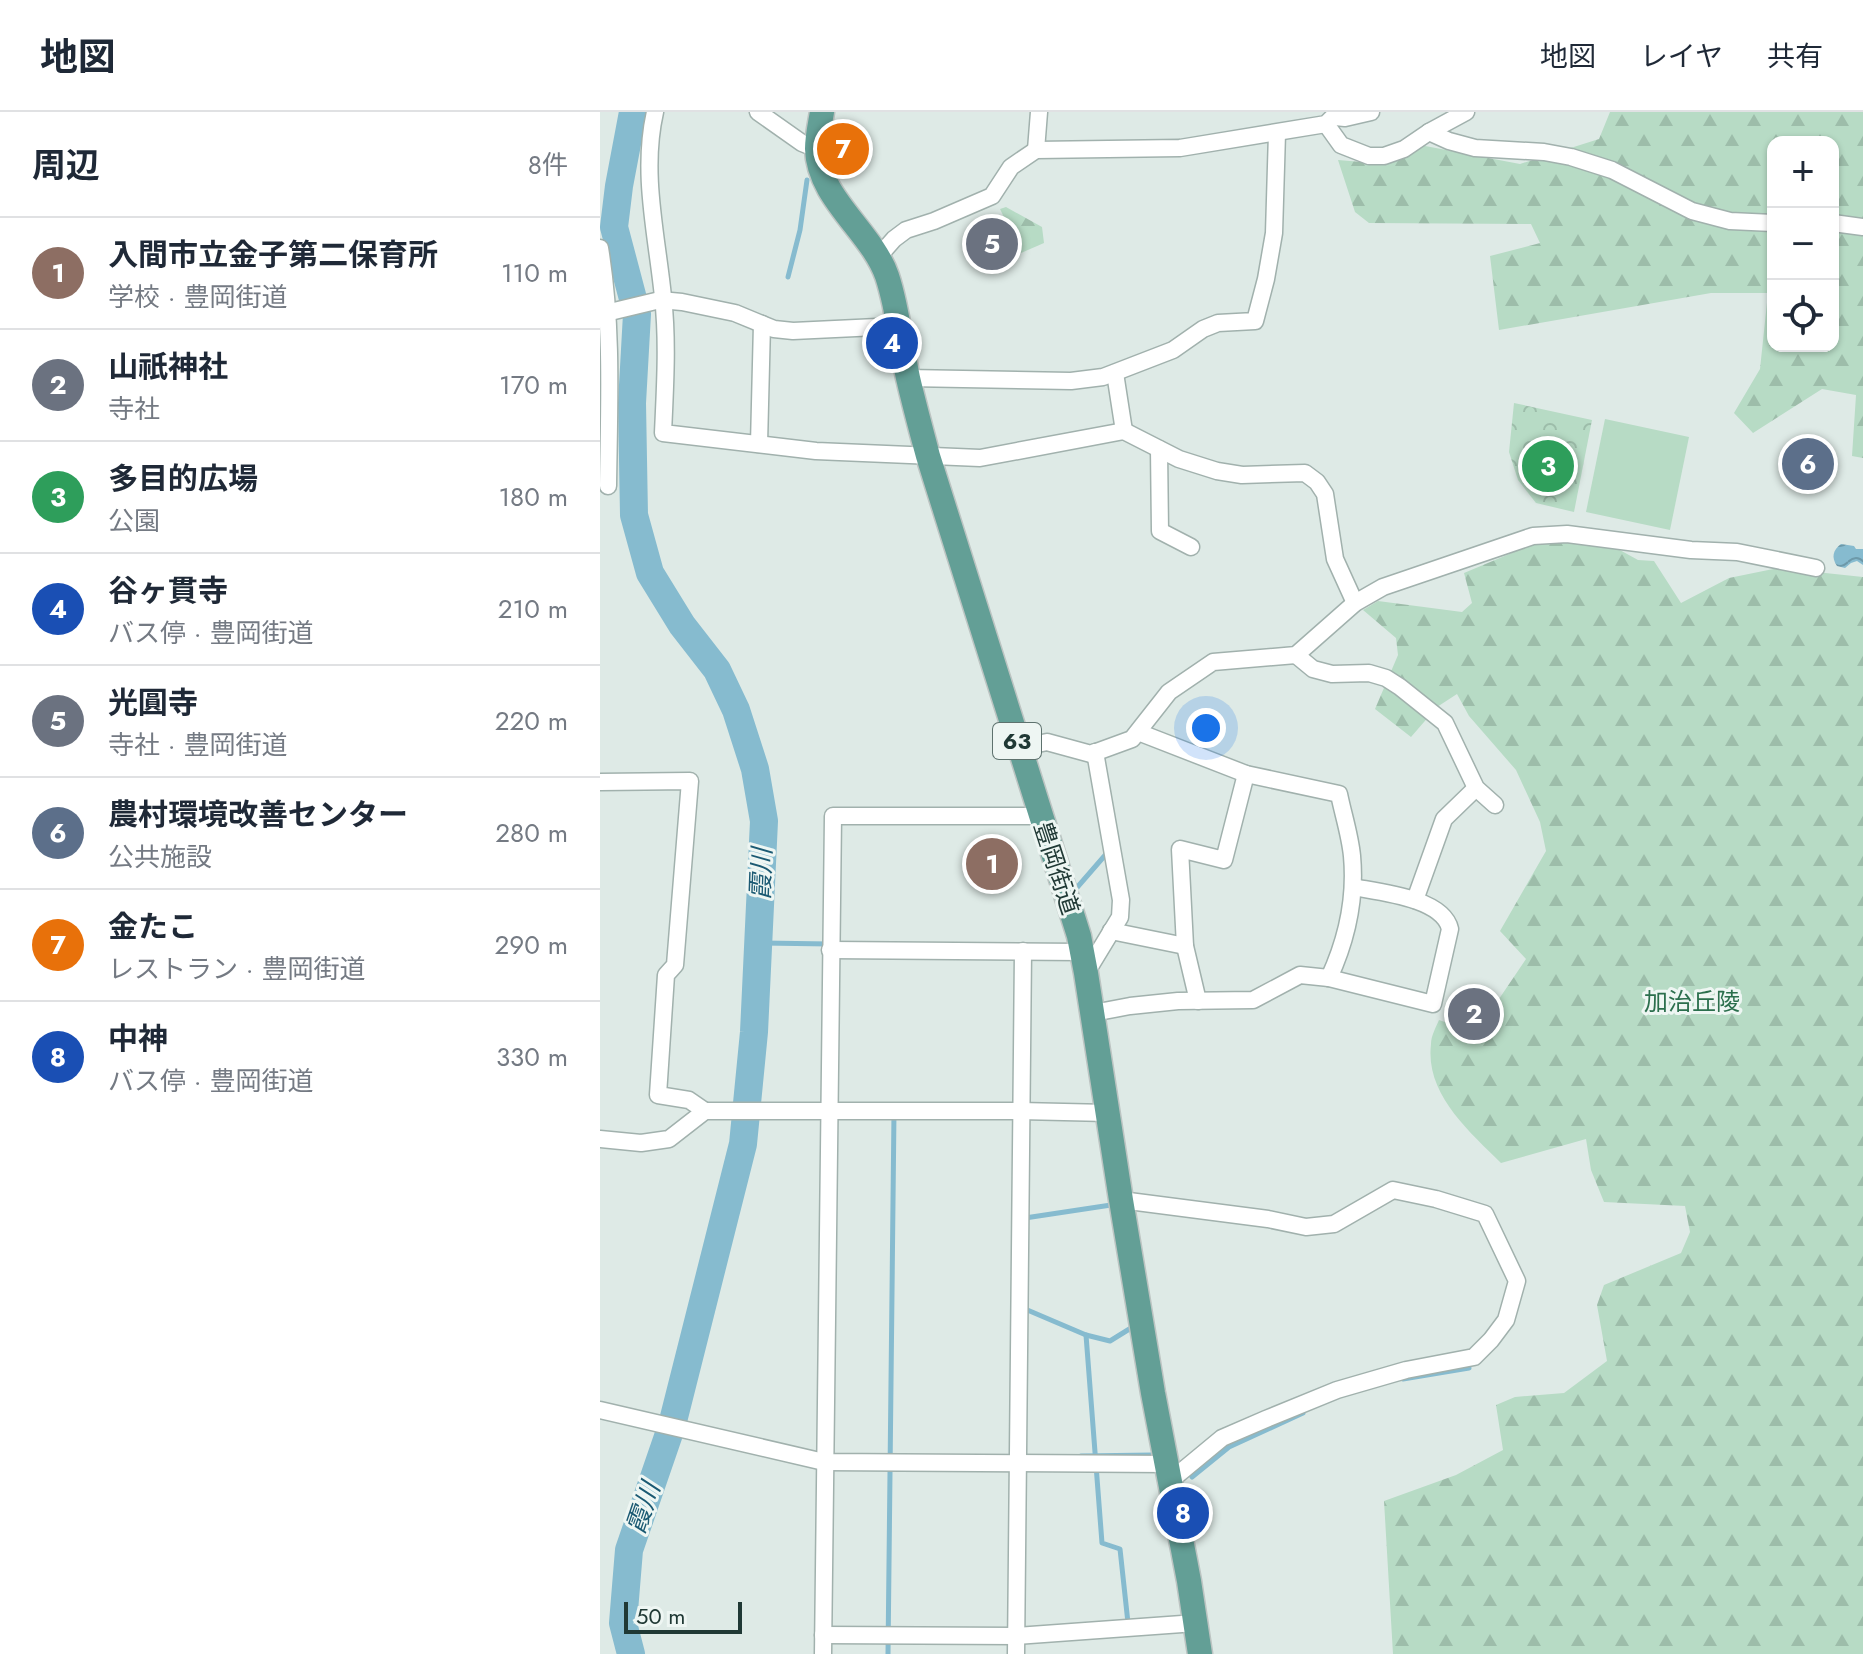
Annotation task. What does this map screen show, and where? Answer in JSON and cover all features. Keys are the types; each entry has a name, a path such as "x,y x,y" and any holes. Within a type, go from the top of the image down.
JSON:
{"main road":[{"name":"豊岡街道","path":"822,112 817,149 825,178 836,199 879,256 887,276 928,456 1079,936 1121,1200 1200,1654"}],"street":[{"path":"655,112 649,159 665,357 663,433 816,451 980,458 1124,431 1179,459 1217,471 1242,475 1305,473 1317,482 1325,494 1335,559 1355,603"},
{"path":"758,112 802,143 817,149"},
{"path":"1036,150 1039,112"},
{"path":"879,256 906,230 992,196 1011,167 1036,150 1180,148 1277,133 1333,118 1371,112"},
{"path":"1333,118 1341,145 1369,156 1384,156 1404,149 1466,112"},
{"path":"1429,132 1475,148 1544,152 1571,157 1612,170 1692,211 1730,221 1767,223"},
{"path":"908,378 1071,381 1103,377 1173,350 1203,329 1218,323 1255,321 1274,233 1277,133"},
{"path":"1839,224 1863,227"},
{"path":"600,248 606,292 608,486"},
{"path":"606,315 662,300 735,313 774,329 793,331 898,326"},
{"path":"759,444 762,324"},
{"path":"1115,373 1124,431"},
{"path":"1159,449 1160,531 1191,547"},
{"path":"1019,748 1047,742 1091,754 1132,739 1169,692 1213,662 1296,655 1355,603 1383,587 1533,536 1567,534 1691,550 1737,552 1816,568"},
{"path":"1296,655 1313,669 1332,674 1369,673 1386,678 1400,687 1445,723 1476,788 1495,805"},
{"path":"1138,732 1246,774 1339,794 1352,854 1353,887 1350,919 1329,978"},
{"path":"830,950 1023,951 1084,962 1120,917 1121,900 1095,752"},
{"path":"1198,1001 1185,946 1180,849 1224,860 1246,774"},
{"path":"600,782 690,781 675,965 666,975 658,1095 689,1100 711,1111 1108,1113"},
{"path":"1415,900 1444,819 1476,788"},
{"path":"823,1654 833,816 1041,816"},
{"path":"1093,1013 1178,1001 1253,1000 1300,975 1329,978 1433,1004 1450,929 1448,921 1443,914 1415,900 1353,887"},
{"path":"1111,931 1185,946"},
{"path":"1016,1654 1023,951"},
{"path":"600,1139 641,1143 669,1139 711,1111"},
{"path":"600,1410 824,1462 1017,1463 1168,1473 1222,1438 1406,1370 1474,1357 1506,1320 1517,1281 1485,1214 1393,1190 1334,1224 1306,1227 1268,1219 1121,1200"},
{"path":"823,1635 1016,1636 1196,1623"}],"green space":[{"path":"1610,112 1863,112 1863,458 1852,456 1856,395 1822,389 1753,433 1734,413 1760,369 1767,302 1767,352 1839,352 1839,136 1767,136 1767,293 1711,293 1499,330 1490,256 1540,243 1531,224 1369,223 1355,212 1338,160 1386,164 1420,145 1520,164 1599,139"},
{"path":"1006,207 1042,227 1044,243 1021,253 1000,209"},
{"path":"1514,403 1592,420 1574,512 1536,503 1518,480 1509,452"},
{"path":"1605,419 1689,437 1670,530 1586,512"},
{"name":"加治丘陵","path":"1545,539 1618,549 1638,560 1654,561 1681,603 1729,578 1778,568 1863,577 1863,1654 1393,1654 1384,1501 1456,1475 1503,1450 1496,1405 1515,1397 1564,1393 1607,1361 1597,1305 1604,1285 1681,1253 1690,1232 1685,1206 1604,1202 1591,1170 1586,1139 1501,1163 1452,1110 1435,1079 1431,1062 1431,1041 1439,1020 1476,1033 1526,959 1500,931 1546,851 1540,822 1516,770 1469,716 1457,694 1437,707 1411,737 1375,709 1398,655 1396,638 1363,610 1378,601 1462,612 1472,603 1464,573"}],"water":[{"path":"1841,544 1863,549 1863,565 1857,561 1845,568 1837,566 1834,554"}],"waterway":[{"name":"霞川","path":"631,1654 623,1623 629,1550 672,1425 743,1144 754,1032 764,821 755,769 736,710 717,670 682,625 650,573 634,515 632,403 637,314 614,227 633,112"},
{"path":"788,277 800,230 807,180"},
{"path":"1074,891 1107,853"},
{"path":"758,943 830,944"},
{"path":"888,1654 894,1112"},
{"path":"1025,1218 1111,1205"},
{"path":"1025,1309 1086,1335 1110,1341 1131,1328"},
{"path":"1086,1335 1102,1543 1120,1549 1128,1623"},
{"path":"1403,1379 1469,1368"},
{"path":"1192,1477 1229,1447 1303,1413"},
{"path":"1081,1456 1152,1455"}],"place":[{"name":"金たこ","path":"843,149"},
{"name":"光圓寺","path":"992,244"},
{"name":"谷ヶ貫寺","path":"892,343"},
{"name":"農村環境改善センター","path":"1808,464"},
{"name":"多目的広場","path":"1548,466"},
{"name":"入間市立金子第二保育所","path":"992,864"},
{"name":"山祇神社","path":"1474,1014"},
{"name":"中神","path":"1183,1513"}]}
